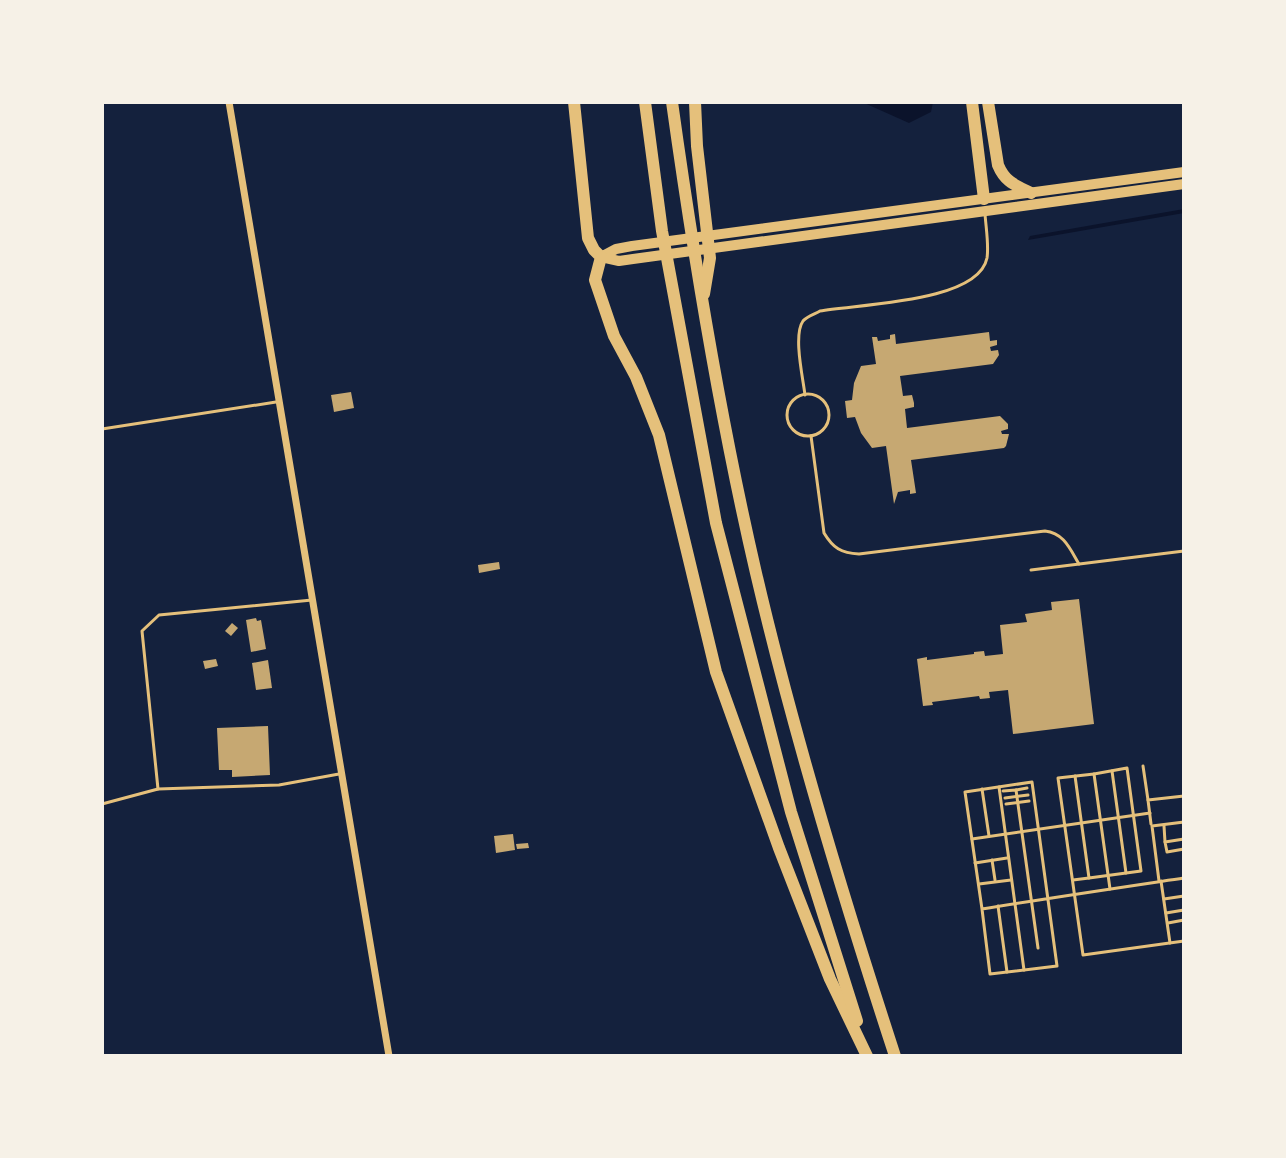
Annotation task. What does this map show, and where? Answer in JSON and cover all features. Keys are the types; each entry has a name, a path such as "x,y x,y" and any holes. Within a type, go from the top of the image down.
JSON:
{"highway":[{"path":"574,102 588,238 601,257 595,280 614,336 636,377 659,435 716,672 825,965 868,1056"},
{"path":"645,102 662,231 716,523 791,812 868,1056"},
{"path":"672,102 702,305 744,520 817,806 895,1056"},
{"path":"695,102 710,258 702,305"},
{"path":"972,102 984,205"},
{"path":"988,102 1002,174 1007,181 1031,193"}],"main road":[{"path":"601,257 619,261 735,245 984,205 1031,193 1184,172"},
{"path":"601,257 616,249 632,246 734,233 1184,184"}],"street":[{"path":"229,102 389,1056"}],"lane":[{"path":"805,395 799,343 802,323 806,318 820,311 922,297 963,285 982,269 987,258 984,205"},
{"path":"805,395 823,401 828,412 826,425 811,436 798,434 787,418 790,406 805,395"},
{"path":"102,429 280,401"},
{"path":"811,436 824,533 831,546 845,553 859,554 1045,531 1054,532 1062,538 1079,564"},
{"path":"1031,570 1184,551"},
{"path":"158,789 142,631 159,615 313,600"},
{"path":"102,804 158,789 279,785 342,773"}],"path":[{"path":"1143,766 1170,943"},
{"path":"1072,880 1141,871 1127,768 1058,778 1064,825 1072,880 1075,895 1083,955 1184,941"},
{"path":"1112,771 1126,873"},
{"path":"1094,774 1110,889"},
{"path":"1075,776 1089,878"},
{"path":"1032,782 1057,966 990,974 965,792 982,789 1032,782"},
{"path":"999,787 1024,970"},
{"path":"1003,791 1027,788"},
{"path":"982,789 989,836"},
{"path":"1016,790 1038,948"},
{"path":"1005,798 1028,795"},
{"path":"1148,800 1184,796"},
{"path":"1006,804 1029,801"},
{"path":"972,839 1150,813"},
{"path":"1152,826 1184,822"},
{"path":"1164,824 1167,854 1184,849"},
{"path":"1165,842 1184,839"},
{"path":"975,863 1008,857"},
{"path":"992,860 995,882"},
{"path":"982,909 1184,878"},
{"path":"978,884 1011,880"},
{"path":"1164,899 1184,896"},
{"path":"998,906 1007,972"},
{"path":"1166,913 1184,910"},
{"path":"1167,923 1184,920"}],"water":[{"path":"862,102 933,102 931,112 909,123"},
{"path":"1184,209 1184,213 1028,240 1030,236"}],"building":[{"path":"989,332 990,341 997,340 997,345 990,347 991,351 998,350 999,355 993,364 900,376 903,396 912,395 914,403 914,407 905,409 907,428 1000,416 1008,424 1008,429 1001,431 1002,434 1009,434 1006,446 911,460 916,493 910,494 910,490 898,492 894,504 886,446 872,448 861,433 855,417 847,418 845,401 852,400 854,383 861,366 876,364 872,337 877,337 878,341 890,339 890,335 895,334 896,344"},
{"path":"351,392 354,408 334,412 331,395"},
{"path":"499,562 500,569 479,573 478,565"},
{"path":"1079,599 1094,724 1013,734 1008,690 989,692 990,698 980,699 979,696 923,706 917,659 984,651 985,656 1003,654 1000,625 1027,622 1025,614 1052,610 1051,602"},
{"path":"256,618 257,621 261,620 266,649 251,652 246,620"},
{"path":"232,623 238,628 231,636 225,631"},
{"path":"216,659 218,666 205,669 203,661"},
{"path":"268,660 272,688 256,690 252,663"},
{"path":"268,726 270,775 232,777 232,770 219,770 217,728"},
{"path":"513,834 515,850 496,853 494,836"},
{"path":"528,843 529,848 517,849 516,844"}]}
